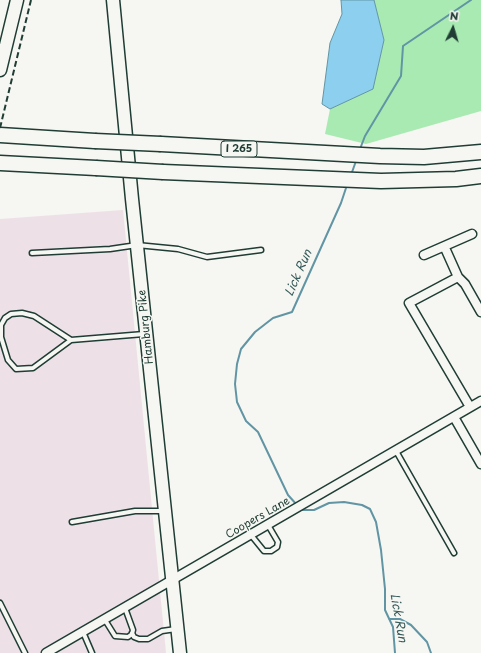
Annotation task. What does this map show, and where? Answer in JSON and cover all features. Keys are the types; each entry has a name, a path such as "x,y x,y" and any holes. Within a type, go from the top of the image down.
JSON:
{"highway":[{"name":"I 265","path":"0,135 380,156 424,157 481,152"},
{"path":"0,163 163,172 319,177 381,181 456,179 481,176"}],"main road":[{"path":"0,70 17,0"},
{"name":"Hamburg Pike","path":"113,0 180,653"}],"street":[{"path":"424,255 445,248 472,234"},
{"path":"445,248 458,277 466,284 481,312"},
{"path":"458,277 409,303 470,407"},
{"name":"Coopers Lane","path":"46,653 173,581 481,401"},
{"path":"454,417 481,464"}],"lane":[{"path":"32,253 110,249 137,245 178,249 207,256 260,250"},
{"path":"71,340 34,316 22,313 11,314 5,318 1,325 1,337 8,360 16,368 33,368 71,340 147,334"},
{"path":"396,451 454,553"},
{"path":"72,522 135,511 166,511"},
{"path":"251,535 264,550 271,551 277,547 278,542 268,525"},
{"path":"0,603 25,653"},
{"path":"125,608 134,637 139,639 148,639 162,631 178,629"},
{"path":"105,620 115,636 128,637 132,632"},
{"path":"83,632 92,653"}],"shaded area":[{"path":"123,210 166,653 0,653 0,219"}],"green space":[{"path":"374,0 481,0 481,111 366,144 325,134 330,109 373,88 384,40"}],"water":[{"path":"341,0 374,0 384,40 373,89 330,109 322,104 330,43 342,14"}],"waterway":[{"name":"Lick Run","path":"360,149 365,136 401,76 403,46 471,0"},
{"name":"Lick Run","path":"351,175 356,161"},
{"name":"Lick Run","path":"297,505 288,495 258,432 246,421 237,402 235,384 237,364 241,349 255,332 273,318 292,312 341,203 347,185"},
{"name":"Lick Run","path":"301,508 303,510 314,510 329,503 344,502 362,505 370,509 376,522 381,550 385,589 385,610 393,627 395,653"},
{"path":"389,619 400,619 411,625 427,642 431,653"}],"railway":[{"path":"0,128 31,0"}]}
